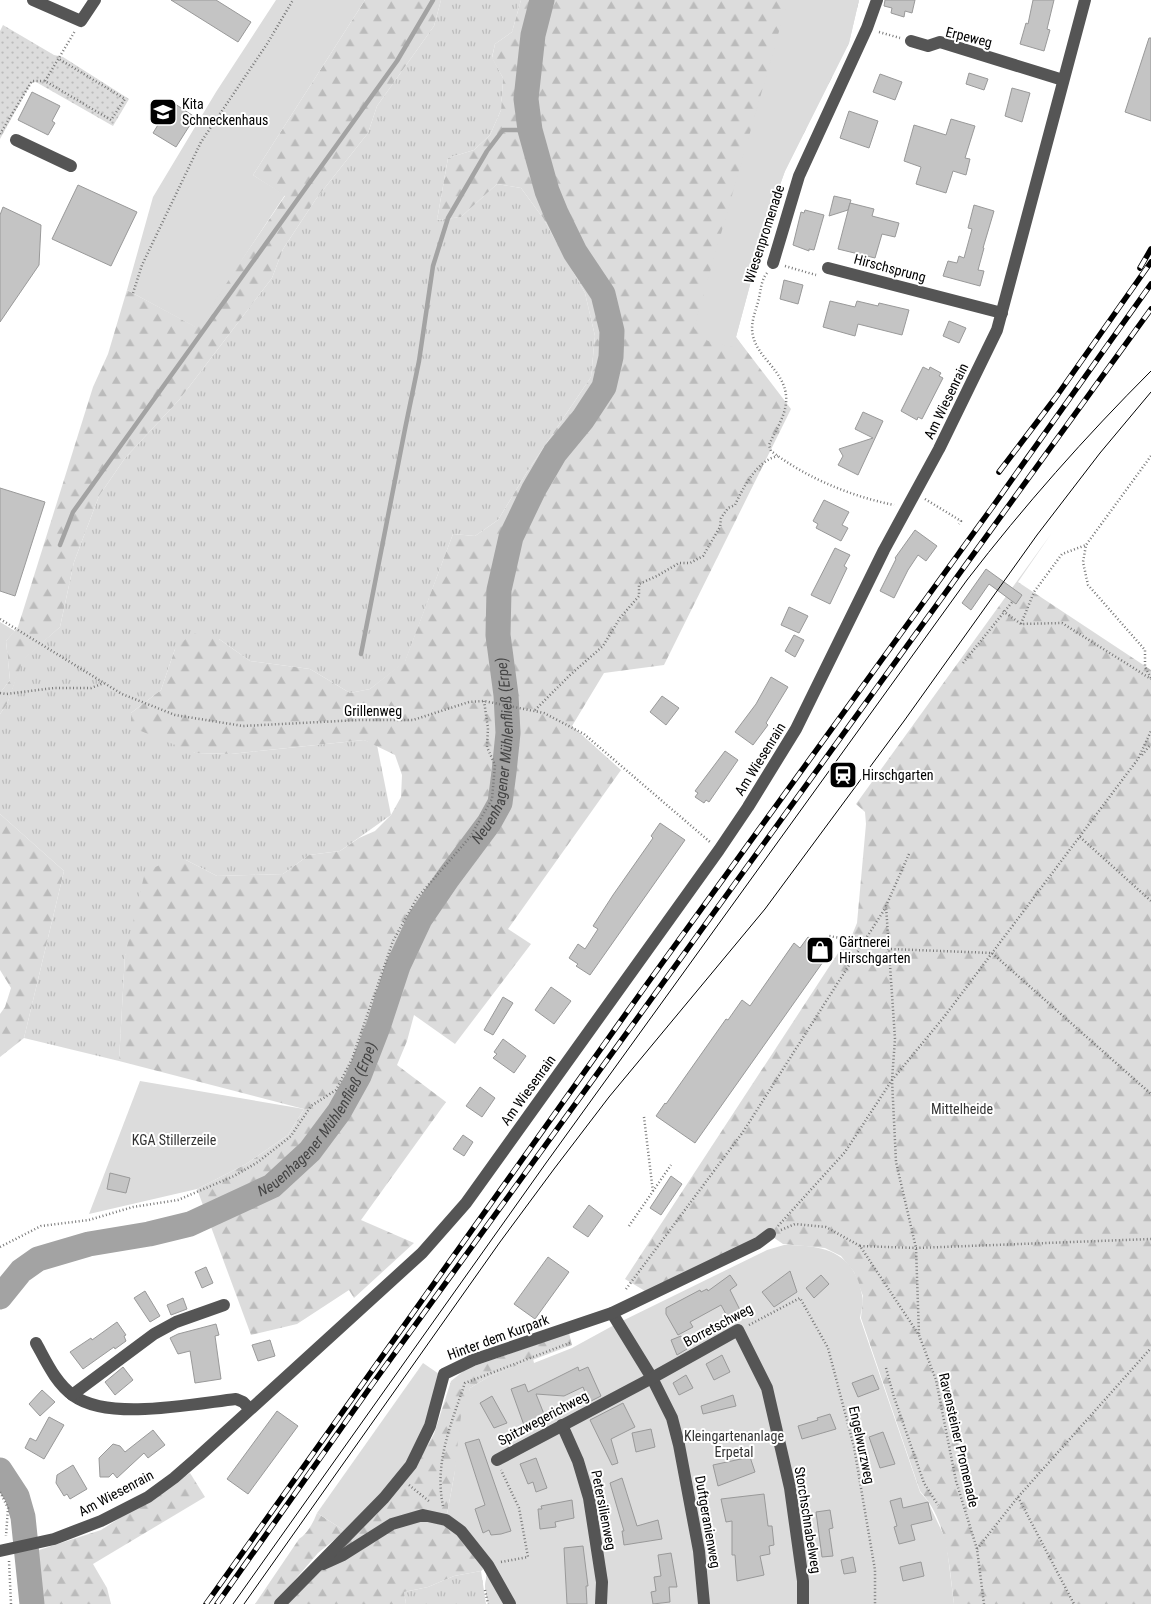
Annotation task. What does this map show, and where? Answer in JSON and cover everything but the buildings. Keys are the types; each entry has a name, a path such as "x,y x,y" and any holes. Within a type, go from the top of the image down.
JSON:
{"street":[{"path":"33,0 81,22 95,0"},
{"name":"Wiesenpromenade","path":"773,263 799,176 877,0"},
{"name":"Am Wiesenrain","path":"7,1550 54,1539 101,1521 148,1497 198,1458 422,1253 466,1203 748,807 796,729 884,550 916,494 997,330 1085,0"},
{"name":"Erpeweg","path":"911,41 928,46 940,42 1063,80"},
{"path":"16,140 71,166"},
{"name":"Hirschsprung","path":"828,268 1002,313"},
{"name":"Hinter dem Kurpark","path":"280,1604 384,1498 411,1465 430,1426 444,1374 473,1360 612,1313 758,1243 770,1234"},
{"path":"72,1395 154,1334 176,1322 224,1305"},
{"name":"Duftgeranienweg","path":"612,1313 652,1378 672,1418 700,1551 704,1604"},
{"name":"Borretschweg","path":"652,1378 738,1330"},
{"name":"Storchschnabelweg","path":"738,1330 767,1388 790,1488 803,1581 803,1604"},
{"path":"36,1343 52,1372 72,1395 86,1403 100,1407 144,1409 236,1399 243,1402 250,1409"},
{"name":"Spitzwegerichweg","path":"497,1460 652,1378"},
{"name":"Petersilienweg","path":"562,1425 578,1462 589,1498 602,1582 601,1604"},
{"path":"316,1567 343,1555 392,1524 423,1515 446,1520 461,1531 488,1565 510,1604"}],"path":[{"path":"133,293 142,265 201,142 267,44 293,0"},
{"path":"45,82 81,22"},
{"path":"866,28 911,41"},
{"path":"0,134 32,81 45,82 111,120 124,99 59,59"},
{"path":"773,263 818,275 828,268"},
{"name":"Wiesenpromenade","path":"773,263 761,282 752,325 753,336 758,348 784,385 786,396 783,417 769,445 771,451 778,456"},
{"path":"534,710 603,646 620,618 639,596 638,584 657,576 678,563 690,564 703,556 720,527 721,518 728,508 735,505 751,475 772,457 778,456 814,478 837,488 906,510"},
{"path":"1151,456 1086,545 1083,562 1088,585 1145,650 1145,667 1151,678"},
{"path":"916,494 961,521 959,524"},
{"path":"1021,624 1034,592 1062,554 1086,545"},
{"path":"963,663 1013,601"},
{"path":"1004,611 1021,624 1062,623 1151,678"},
{"name":"Grillenweg","path":"0,619 122,694 175,716 243,726 359,720 413,720 469,702 484,701 544,713 584,734 718,850"},
{"path":"0,693 6,694 54,688 91,688 104,683"},
{"path":"0,1247 41,1226 89,1220 133,1207 178,1200 234,1176 258,1162 291,1136 311,1106 336,1090 352,1059 393,941 417,898 470,836 492,799 495,765 487,747 488,728 484,701"},
{"path":"1138,759 1151,732"},
{"path":"770,1234 845,1152 892,1080 944,1017 1151,744"},
{"path":"1080,837 1151,901"},
{"path":"626,1289 743,1132 886,906 908,854"},
{"path":"886,906 895,1039 892,1080 896,1162 916,1248 920,1335"},
{"path":"822,947 829,936 890,949 992,953 1151,1094"},
{"path":"644,1117 653,1192"},
{"path":"629,1226 671,1165"},
{"name":"Ravensteiner Promenade","path":"770,1234 795,1224 826,1227 860,1246 920,1335 936,1380 956,1481 977,1549 984,1604"},
{"path":"860,1246 916,1248 1151,1239"},
{"name":"Borretschweg","path":"738,1330 800,1298"},
{"name":"Engelwurzweg","path":"800,1298 828,1348 854,1447 875,1570 875,1604"},
{"path":"446,1520 440,1491 442,1451 465,1383 572,1342"},
{"path":"977,1549 1018,1497 1151,1348"},
{"path":"886,1368 894,1397 924,1483 938,1505"},
{"name":"Spitzwegerichweg","path":"488,1565 528,1557 519,1508 497,1460"},
{"path":"400,1478 430,1502"},
{"path":"0,1492 8,1508 6,1535 11,1604"},
{"path":"1018,1497 1074,1604"}],"green space":[{"path":"276,0 365,0 253,175 285,195 197,328 127,290 153,197 216,92"},
{"path":"365,0 441,0 434,26 377,106 368,133 316,199 283,249 272,278 179,400 125,458 99,496 74,562 60,627 23,660 7,704 0,714 0,693 10,680 6,641 18,627 93,387 108,354 127,290 196,327 285,196 253,175"},
{"path":"441,0 521,0 512,32 495,44 492,57 503,78 501,110 490,135 474,150 448,158 437,220 461,217 497,184 521,188 543,218 585,293 595,336 591,377 527,472 498,520 475,536 453,534 405,662 370,689 350,693 310,669 250,661 219,639 175,649 161,690 131,713 195,753 231,754 364,740 377,745 391,815 340,851 309,855 283,874 217,876 186,860 125,955 119,1061 24,1038 64,871 0,814 0,714 7,704 22,660 60,627 74,562 99,496 125,458 179,400 272,278 283,249 316,199 368,133 377,106 434,26"},
{"path":"521,0 859,0 849,43 785,171 768,218 736,337 791,409 664,665 604,673 572,726 621,770 508,929 531,944 455,1044 414,1015 407,1041 397,1065 446,1102 361,1220 414,1243 354,1298 349,1290 297,1324 251,1335 197,1189 246,1164 288,1135 304,1109 119,1061 125,955 145,872 166,862 186,860 217,876 283,874 309,855 340,851 359,838 375,831 391,815 401,797 402,775 395,755 364,740 231,754 195,753 131,727 131,713 161,690 175,649 192,633 219,639 250,661 310,669 350,693 370,689 405,661 453,534 475,536 498,520 527,472 591,377 595,336 585,293 543,218 521,188 497,184 461,217 437,220 448,158 474,150 490,135 501,110 503,78 492,58 495,44 512,32"},
{"path":"788,0 859,0 849,43 785,171 768,218 736,337 745,350 708,341 694,328"},
{"path":"3,25 54,55 63,57 129,99 113,126 36,82 31,83 0,139 0,31"},
{"name":"Mittelheide","path":"1051,534 1018,582 1151,670 1151,1604 954,1604 946,1544 942,1530 929,1503 920,1491 861,1318 863,1296 854,1272 841,1256 825,1248 783,1244 767,1233 645,1291 625,1279 844,944 850,940 857,923 866,824 865,812 856,804"},
{"path":"0,622 15,631 6,641 10,680 0,693"},
{"path":"0,814 64,871 24,1038 0,1057 0,1014 5,1007 11,988 0,970"},
{"name":"KGA Stillerzeile","path":"140,1081 304,1109 288,1135 246,1164 197,1189 89,1214"},
{"name":"Kleingartenanlage Erpetal","path":"784,1245 824,1249 835,1254 852,1269 858,1280 863,1298 860,1318 920,1492 927,1500 946,1540 954,1604 488,1604 485,1586 488,1565 446,1520 454,1476 461,1416 470,1388 490,1376 533,1359 534,1363 572,1348 616,1324 767,1250"},
{"path":"569,1333 572,1345 490,1376 470,1388 446,1520 488,1565 481,1571 454,1576 428,1587 404,1592 406,1604 288,1604 415,1467 434,1434 451,1381 466,1369"},
{"path":"423,1363 439,1374 425,1424 407,1463 381,1495 345,1531 317,1513"},
{"path":"190,1473 205,1497 93,1564 107,1588 111,1604 41,1604 36,1551 101,1530"},
{"path":"317,1513 345,1531 318,1553 274,1604 255,1604 299,1539 310,1528"},
{"path":"488,1565 488,1604 485,1586"},
{"path":"481,1571 486,1604 406,1604 404,1592 428,1587 454,1576"}],"waterway":[{"path":"60,545 73,512 397,61 433,0"},
{"name":"Neuenhagener Mühlenfließ (Erpe)","path":"0,1297 21,1271 38,1259 89,1244 149,1234 190,1224 272,1186 310,1151 339,1112 359,1076 378,1027 398,966 420,919 489,823 500,803 508,733 506,695 498,635 499,590 511,537 534,489 555,453 583,419 604,387 611,357 612,331 603,294 575,252 556,213 547,191 530,130 526,99 533,35 542,0"},
{"path":"361,654 419,361 433,266 448,218 487,151 503,130 530,130"},
{"name":"Neuenhagener Mühlenfließ (Erpe)","path":"0,1470 17,1496 23,1517 32,1604"}],"tram line":[{"path":"233,1604 546,1163 967,580 1056,473 1102,421 1151,371"},
{"path":"244,1604 500,1242 554,1169 609,1097 765,909 904,721 1037,535 1100,453 1151,392"}],"railway":[{"path":"1140,268 1151,249"},
{"path":"999,472 1056,397 1151,262"},
{"path":"206,1604 647,984 991,509 1151,284"},
{"path":"217,1604 371,1386 1151,309"}],"place":[{"name":"Kita Schneckenhaus","path":"163,112"},
{"name":"Hirschgarten","path":"843,775"},
{"name":"Gärtnerei Hirschgarten","path":"820,950"}]}
